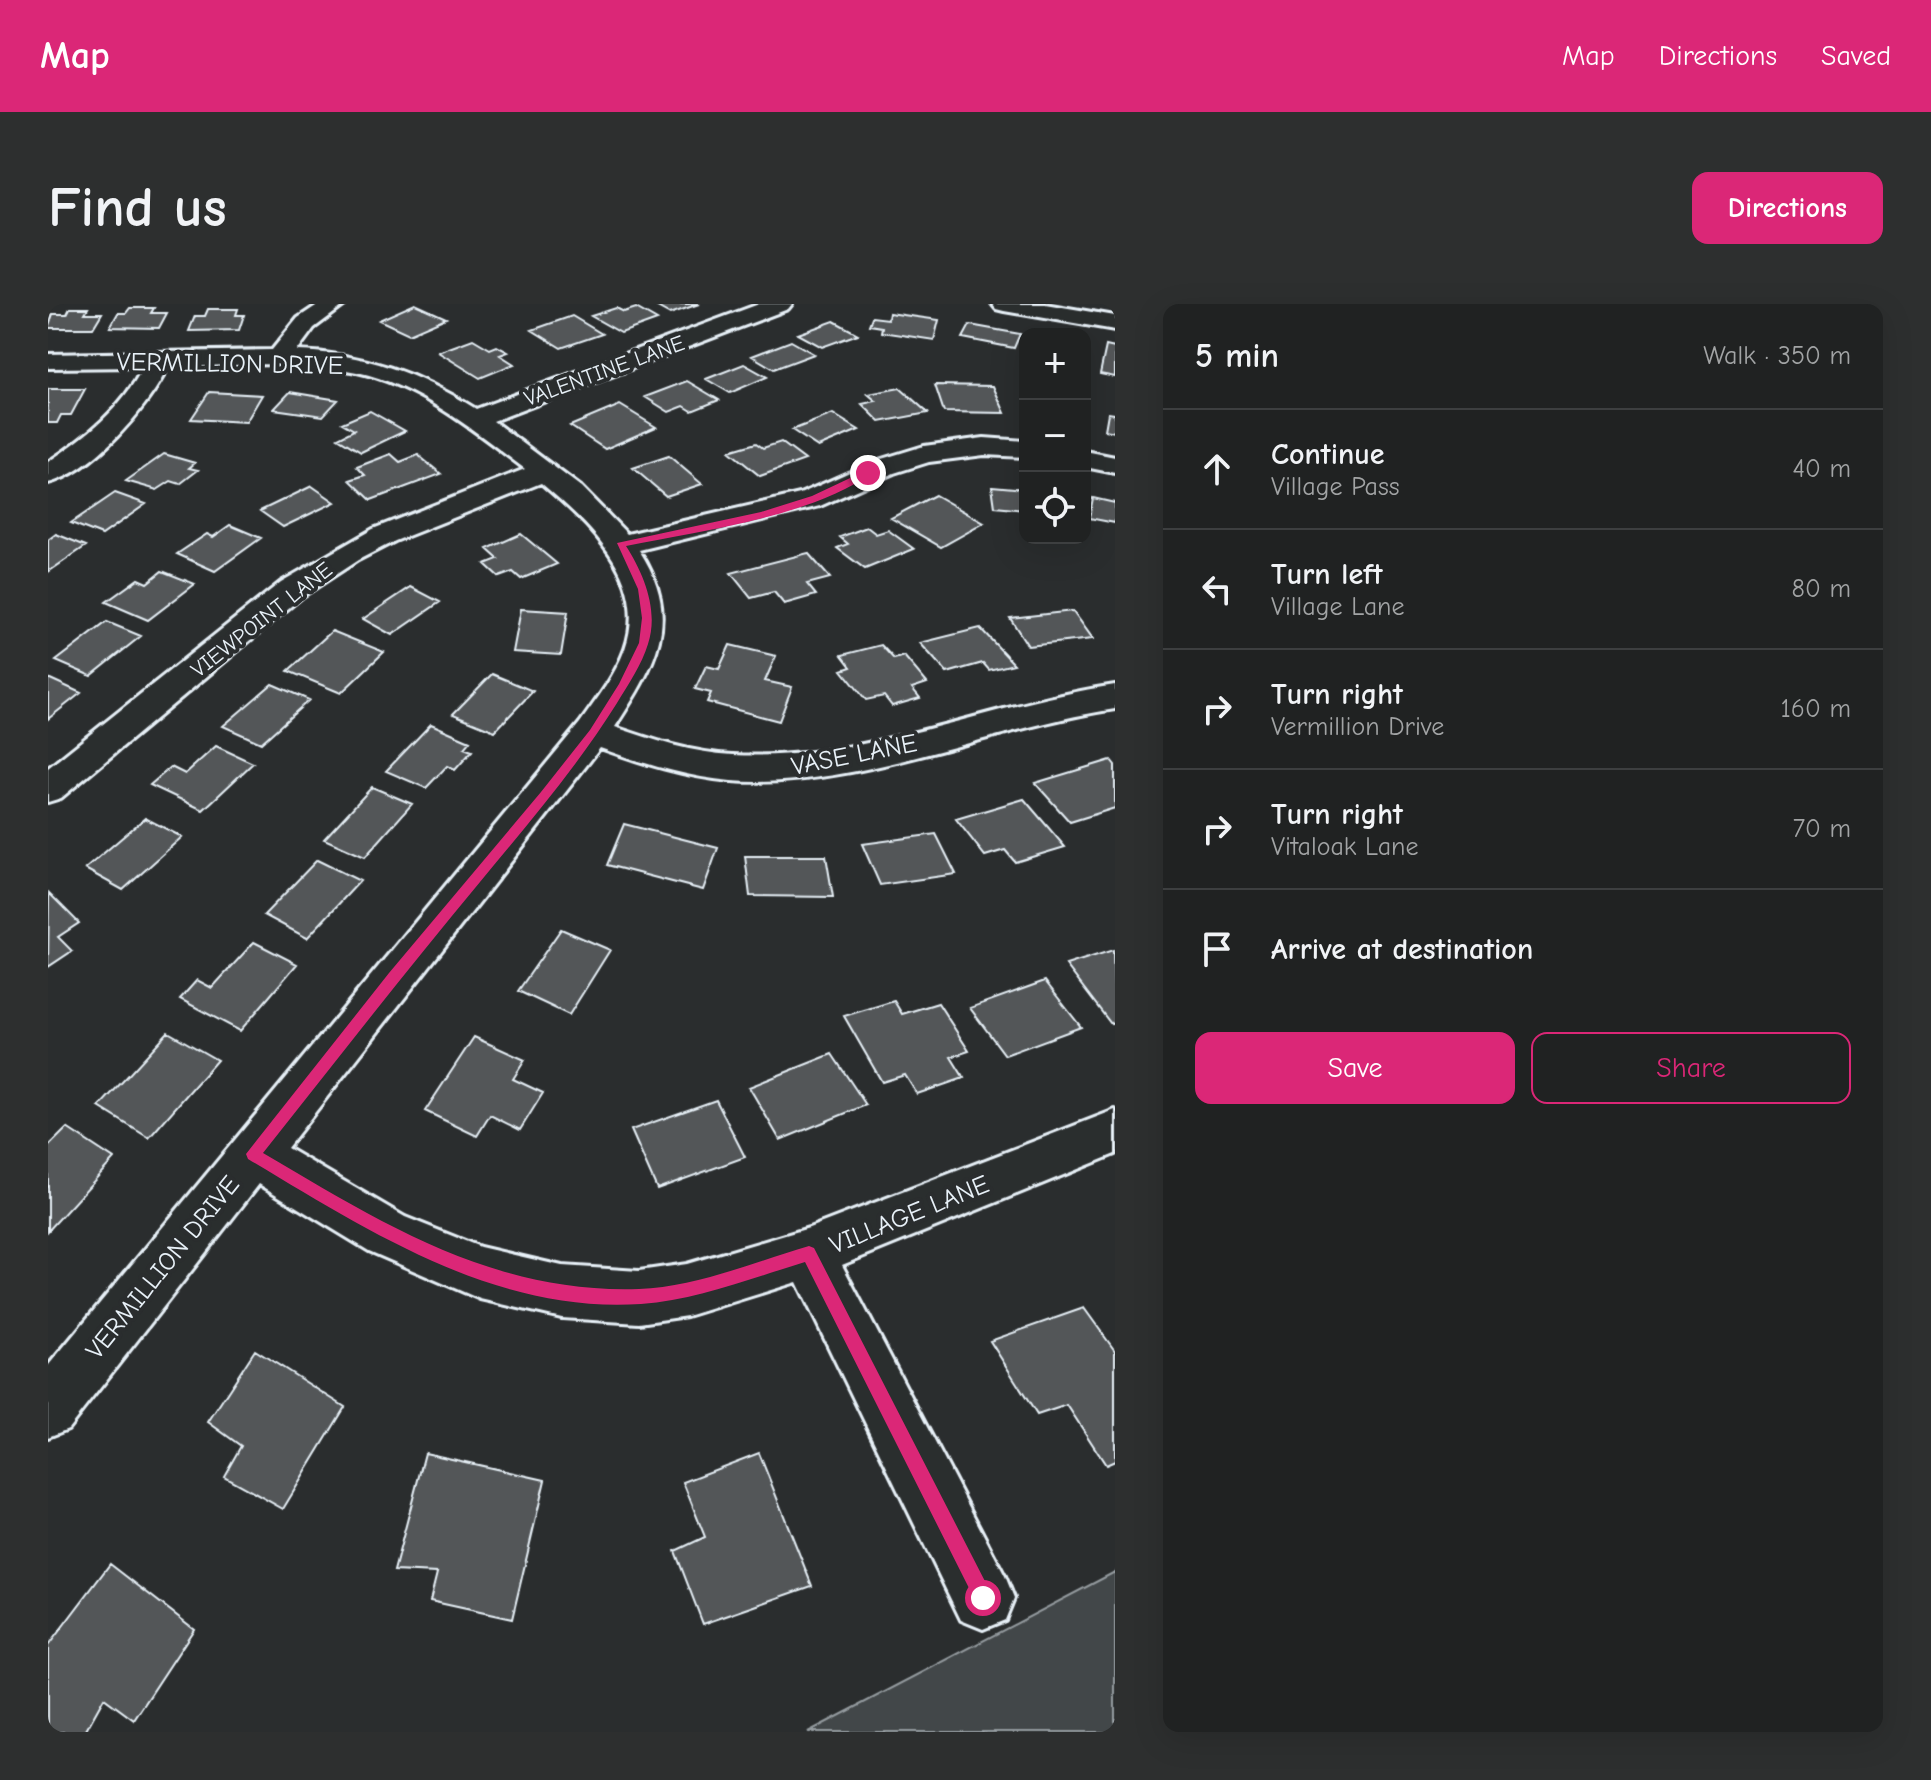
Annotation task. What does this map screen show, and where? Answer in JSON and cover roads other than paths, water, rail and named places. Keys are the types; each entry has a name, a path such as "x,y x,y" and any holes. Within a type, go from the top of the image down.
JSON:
{"street":[{"path":"279,358 306,323 334,304"},
{"name":"VALENTINE LANE","path":"473,419 780,304"},
{"path":"1004,304 1115,323"},
{"name":"VERMILLION DRIVE","path":"48,361 279,358 344,363 391,375 423,388 473,419 594,515 633,564 643,589 647,618 644,643 624,684 593,732 48,1409"},
{"path":"48,475 119,423 145,390 159,359"},
{"path":"620,545 763,514 815,498 910,457 938,450 984,446 1019,449"},
{"path":"1091,460 1115,465"},
{"name":"VIEWPOINT LANE","path":"48,788 292,589 347,554 543,472"},
{"name":"VASE LANE","path":"593,732 691,763 734,768 776,768 861,757 1030,711 1115,697"},
{"name":"VILLAGE LANE","path":"253,1154 387,1234 480,1273 562,1292 639,1297 687,1290 809,1253 1115,1132"},
{"path":"809,1253 983,1598"}]}
